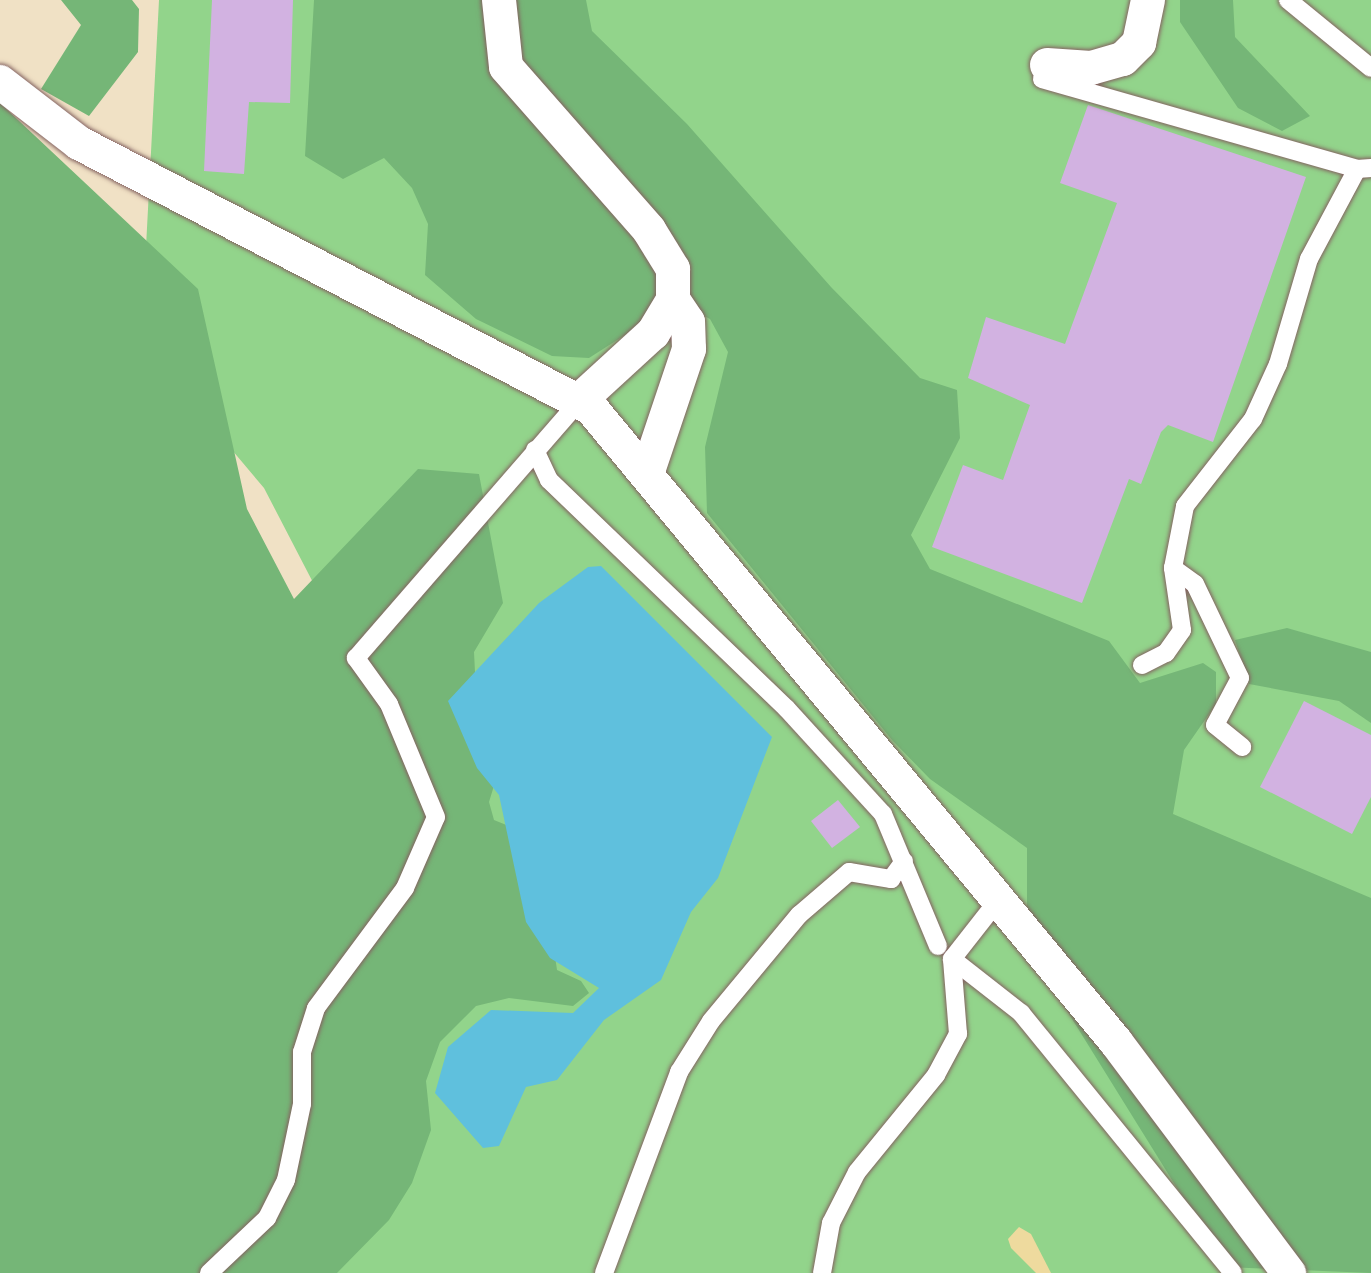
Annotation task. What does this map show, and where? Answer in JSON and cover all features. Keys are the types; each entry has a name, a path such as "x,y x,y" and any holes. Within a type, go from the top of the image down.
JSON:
{"street":[{"path":"499,0 506,67 649,230 673,269 673,300 653,333 580,400"},
{"path":"1044,72 1091,68 1123,59 1139,43 1148,0"},
{"path":"0,82 79,143 580,400 647,474 999,899 1289,1273"},
{"path":"647,474 689,349 688,322 673,300"}],"lane":[{"path":"1288,0 1371,68"},
{"path":"1044,72 1364,169 1309,259 1278,364 1253,419 1185,506 1173,568 1182,630 1166,653 1142,665"},
{"path":"209,1273 267,1218 280,1193 316,1008 389,914 436,817 389,704 356,658 580,400"},
{"path":"535,450 549,480 604,536 664,586 844,768 883,814 938,946"},
{"path":"1173,568 1195,584 1240,678 1215,725 1242,747"},
{"path":"604,1273 679,1072 711,1021 799,915 849,872 891,879 904,861"},
{"path":"822,1273 831,1223 857,1172 936,1075 958,1034 952,959 999,899"},
{"path":"952,959 1021,1013 1233,1273"}],"green space":[{"path":"61,0 132,0 139,9 138,52 89,116 41,89 81,25"},
{"path":"159,0 1371,0 1371,1273 0,1273 0,925 319,594 264,488 141,342"},
{"path":"314,0 586,0 592,31 687,124 831,287 920,378 957,390 960,438 911,535 930,569 1109,641 1140,683 1203,663 1216,672 1216,704 1184,750 1173,814 1371,898 1371,1273 1226,1267 1046,977 1027,907 1027,848 930,779 892,740 707,513 705,447 728,352 710,319 695,311 639,326 589,358 552,356 476,319 425,275 428,224 412,188 384,158 343,179 305,156"},
{"path":"1180,0 1233,0 1235,37 1310,116 1282,131 1238,108 1180,22"},
{"path":"0,103 198,289 247,509 294,599 418,469 479,474 503,603 474,652 477,713 500,766 489,802 494,820 538,838 557,970 581,981 589,993 573,1006 509,998 476,1006 440,1042 426,1081 431,1130 412,1183 389,1220 337,1273 0,1273"},
{"path":"1287,628 1371,652 1371,723 1339,701 1249,684 1235,640"}],"sand":[{"path":"1019,1227 1031,1234 1051,1273 1036,1273 1011,1248 1008,1239"}],"water":[{"path":"601,566 772,737 718,878 691,912 661,980 604,1020 557,1080 526,1087 499,1146 483,1148 435,1093 448,1047 491,1010 573,1013 599,988 550,958 526,922 499,795 477,768 448,701 539,603 588,567"}],"building":[{"path":"212,0 293,0 290,103 249,102 244,174 204,171"},
{"path":"1088,105 1306,177 1213,442 1168,425 1161,432 1141,484 1129,479 1082,603 932,547 963,465 1003,480 1030,405 968,378 986,317 1065,344 1117,203 1060,183"},
{"path":"1304,701 1371,735 1371,797 1352,834 1260,787"},
{"path":"838,800 860,827 832,848 811,821"}]}
